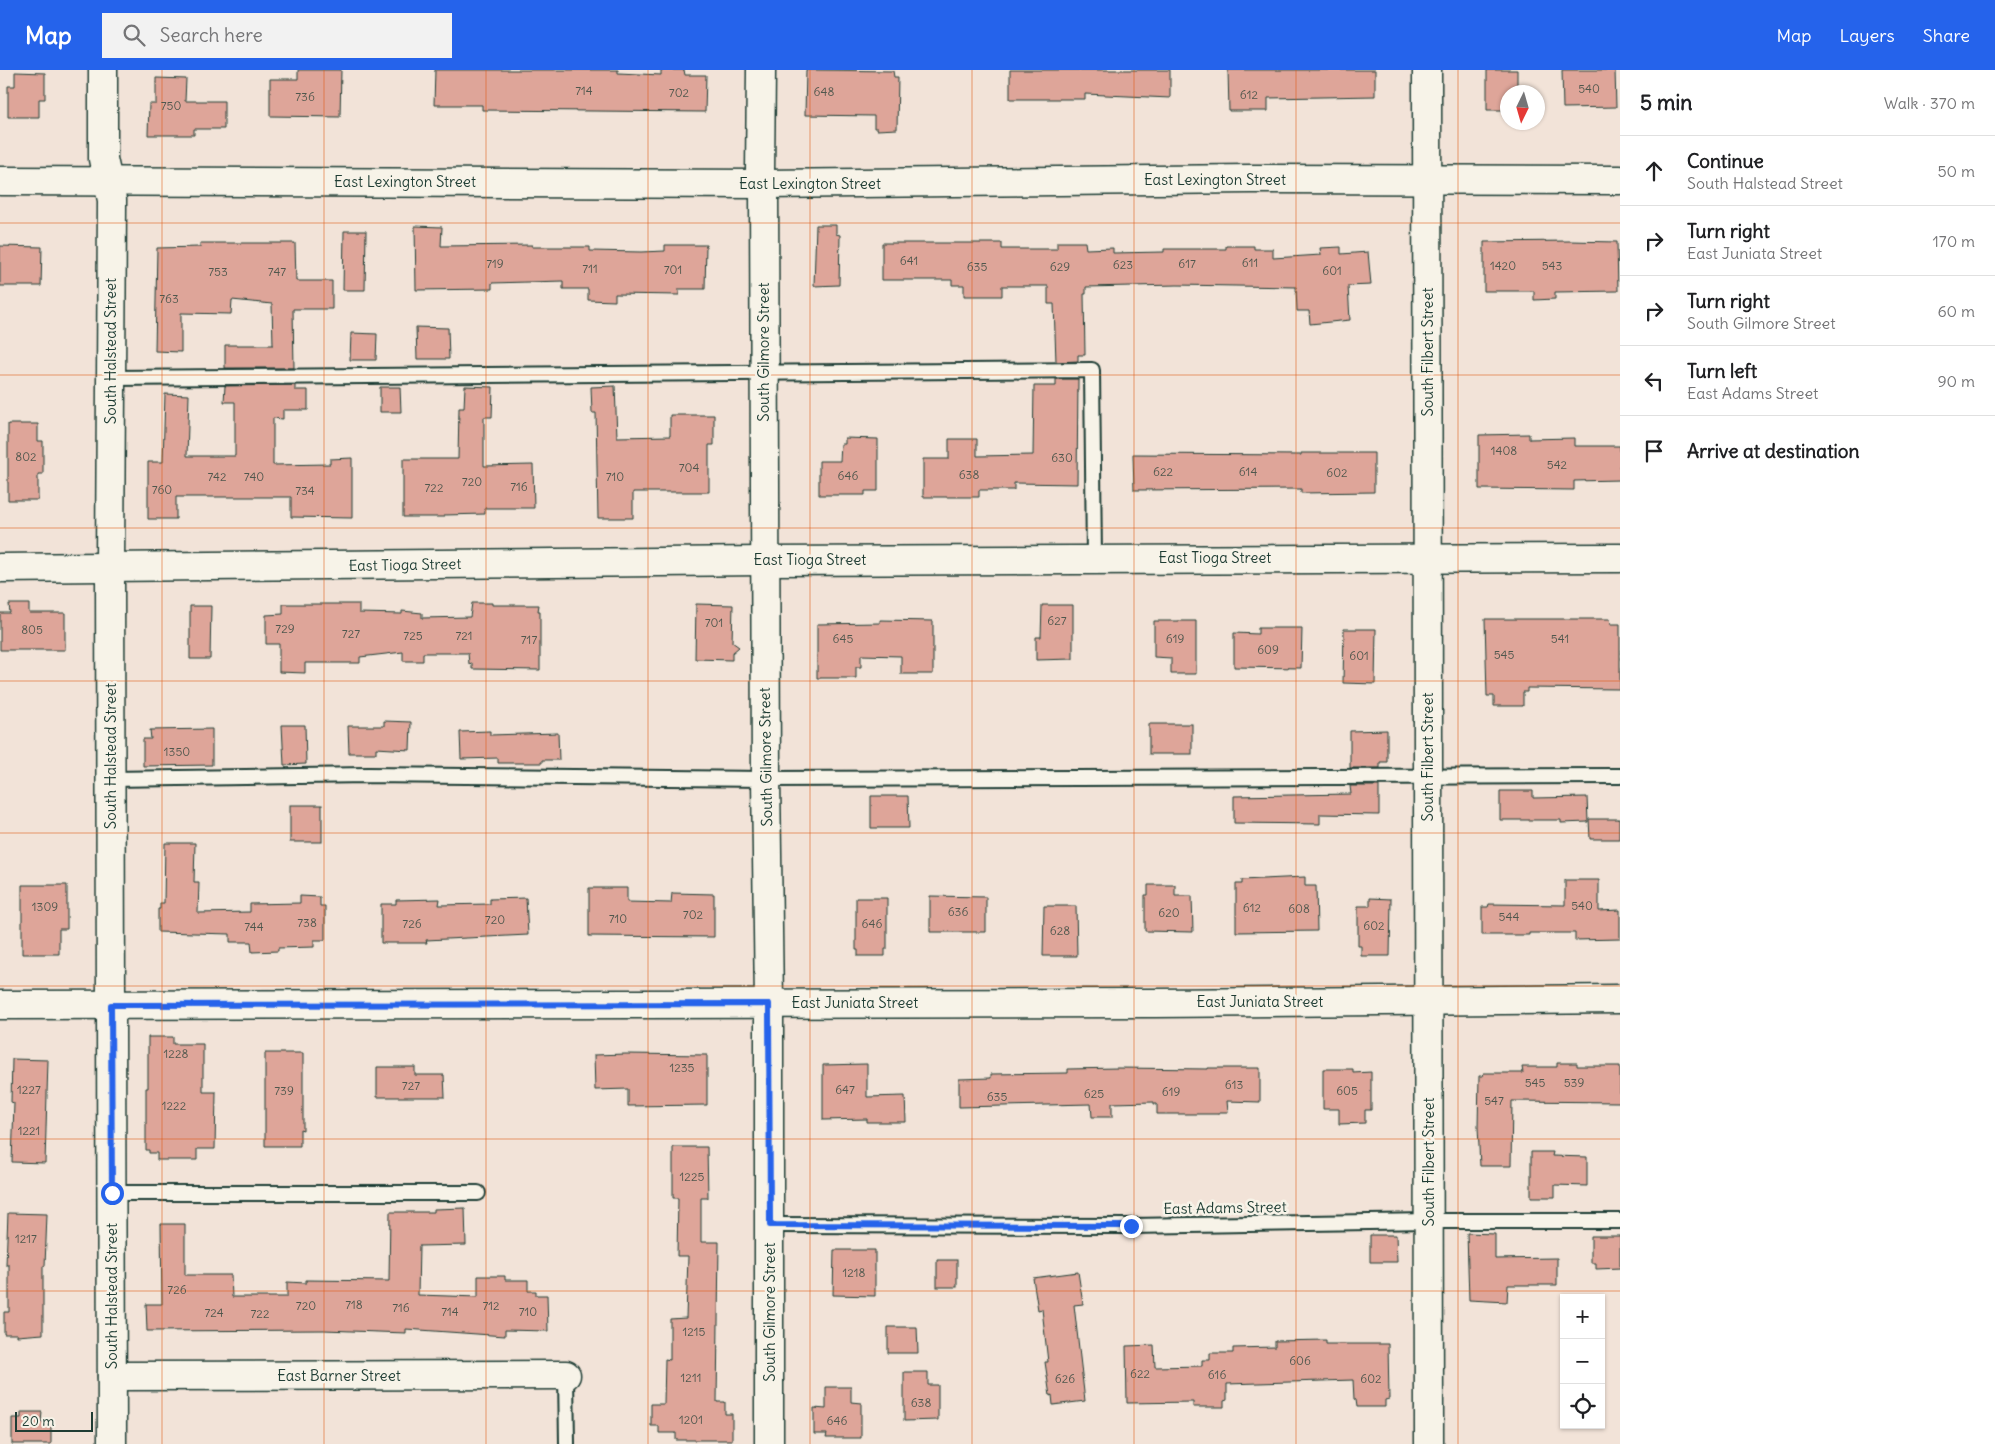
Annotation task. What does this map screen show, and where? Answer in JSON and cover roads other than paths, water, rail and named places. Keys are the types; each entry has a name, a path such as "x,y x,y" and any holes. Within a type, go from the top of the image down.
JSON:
{"street":[{"name":"South Halstead Street","path":"103,70 103,159 112,200 110,568 112,1444"},
{"name":"South Gilmore Street","path":"761,70 760,172 764,184 764,560 769,1004 769,1444"},
{"name":"South Filbert Street","path":"1428,70 1429,1444"},
{"name":"East Lexington Street","path":"0,180 764,184 1250,179 1620,180"},
{"name":"East Tioga Street","path":"0,568 764,560 1620,558"},
{"name":"East Juniata Street","path":"0,1006 1620,999"},
{"name":"East Barner Street","path":"112,1376 566,1375"}],"lane":[{"path":"111,378 1092,370 1094,559"},
{"path":"111,779 368,775 766,779 1620,776"},
{"path":"112,1193 478,1193"},
{"name":"East Adams Street","path":"770,1225 1131,1226 1429,1221 1620,1221"},
{"path":"566,1375 567,1444"}]}
